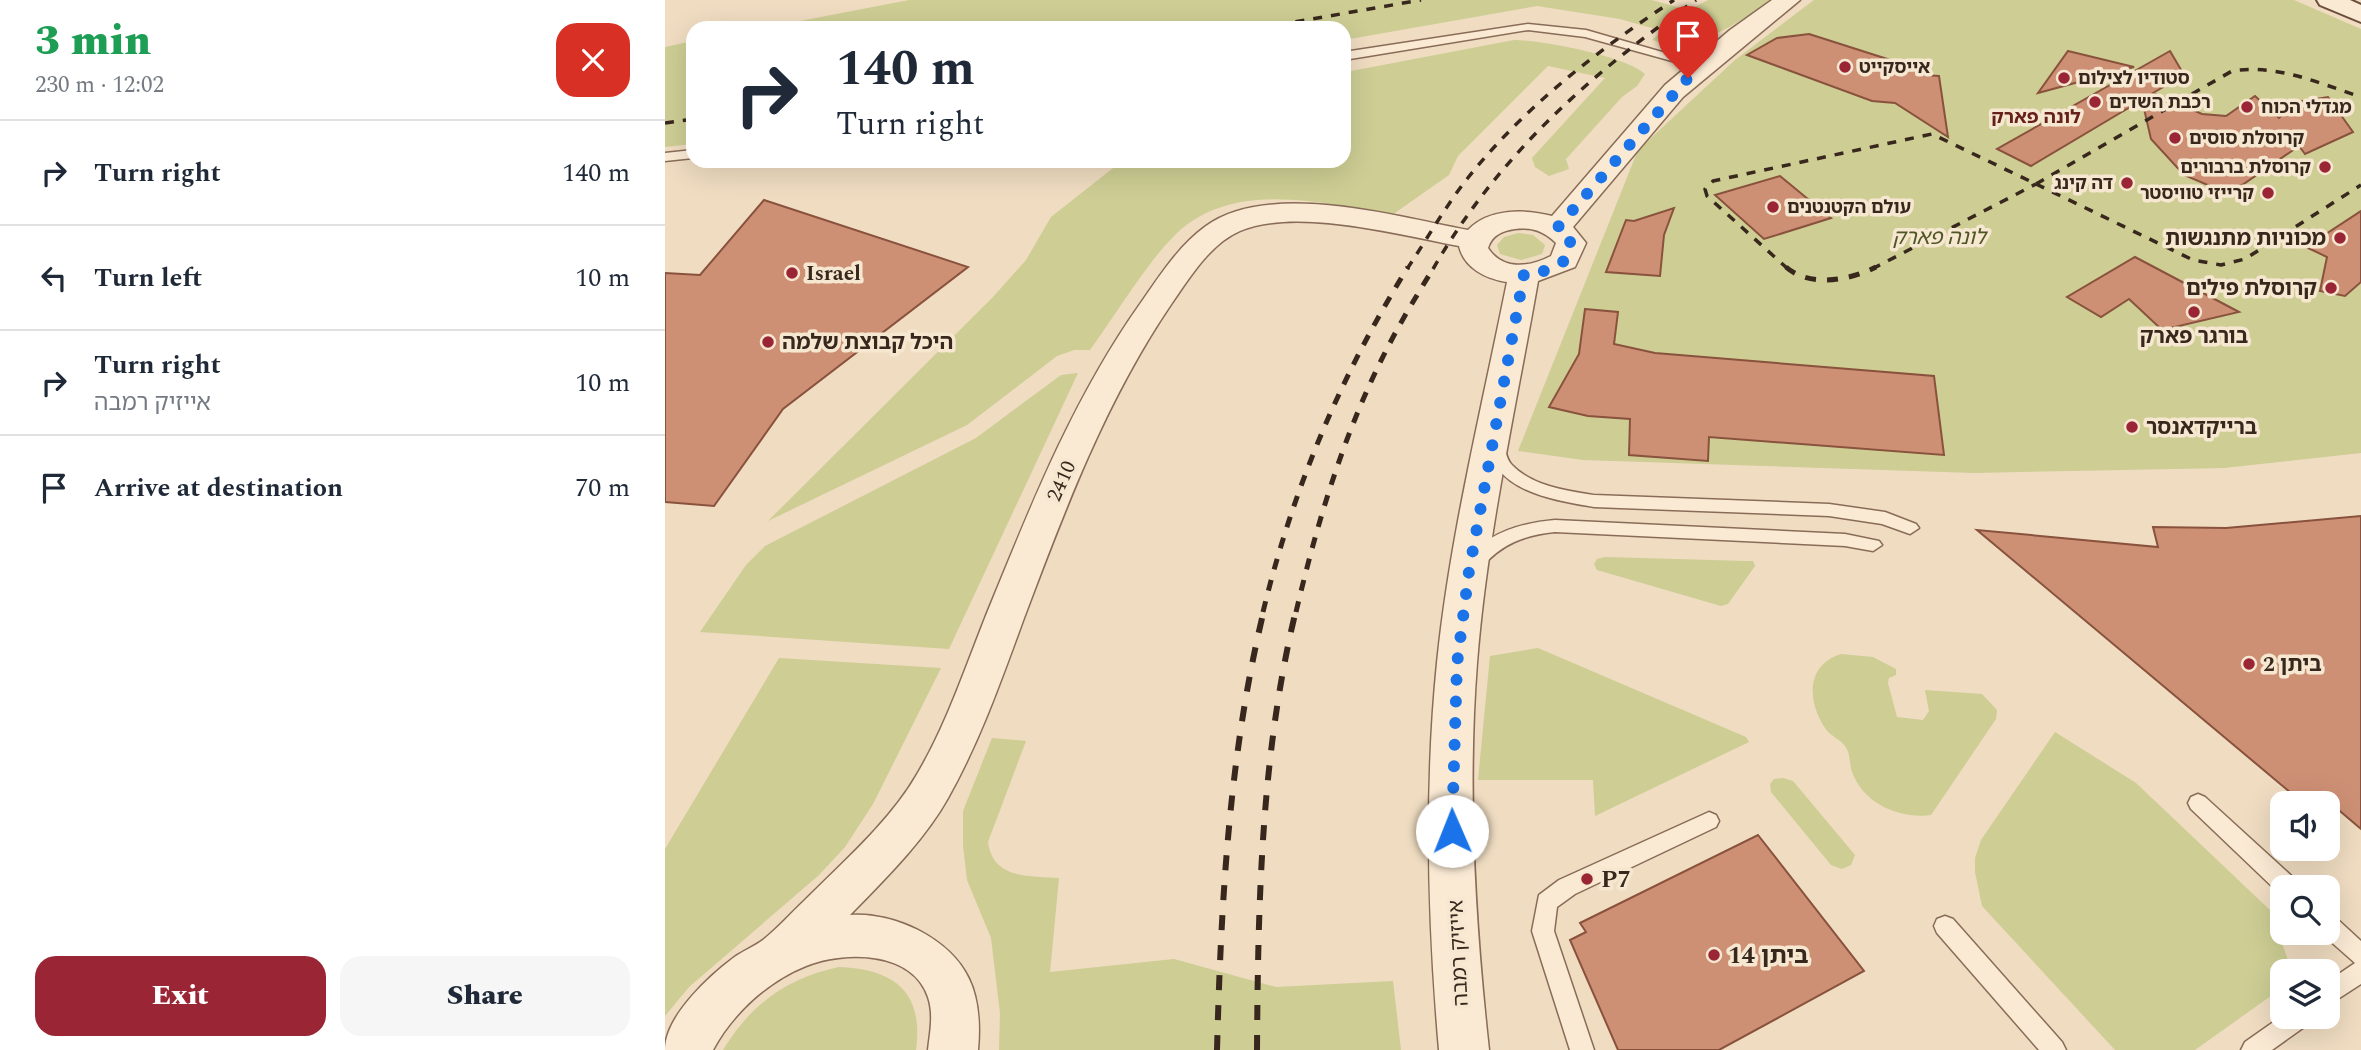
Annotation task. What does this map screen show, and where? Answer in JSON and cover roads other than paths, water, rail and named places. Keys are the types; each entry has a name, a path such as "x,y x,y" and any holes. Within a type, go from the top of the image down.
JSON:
{"main road":[{"path":"2329,0 2361,14"}],"street":[{"path":"1557,228 1674,91 1701,65 1788,0"},
{"name":"2410","path":"780,955 888,845 933,787 1054,496 1109,379 1160,296 1203,244 1230,224 1252,217 1288,213 1342,218 1475,240"},
{"path":"1510,220 1535,220 1557,228 1571,243 1564,261 1540,273 1509,273 1484,264 1473,248 1475,240 1488,227 1510,220"},
{"name":"אייזיק רמבה","path":"1464,1050 1456,967 1452,804 1457,664 1469,571 1524,274"},
{"path":"686,1050 692,1035 716,1003 746,976 780,955 815,941 850,935 883,937 911,947 934,964 949,988 956,1017 953,1050"}],"lane":[{"path":"1351,55 1528,27 1586,34 1701,65"},
{"path":"665,157 686,155"},
{"path":"1495,435 1500,461 1510,472 1564,497 1594,501 1829,510 1885,518 1910,528"},
{"path":"1469,571 1481,554 1496,542 1533,528 1555,526 1845,540 1873,545"},
{"path":"2198,803 2275,875"},
{"path":"1582,1050 1543,931 1547,902 1567,887 1709,821"},
{"path":"1945,926 2054,1050"},
{"path":"2340,936 2361,955"},
{"path":"2340,986 2361,971"},
{"path":"2253,1050 2282,1029"}],"railway":[{"path":"1300,21 1421,0"},
{"path":"1407,269 1459,190 1513,128 1563,81 1674,0"},
{"path":"1433,269 1487,190 1549,120 1619,57 1696,0"},
{"path":"2036,184 2232,71 2282,72 2361,97"},
{"path":"665,123 686,120"},
{"path":"1788,269 1707,196 1705,189 1713,181 1932,134 2036,184"},
{"path":"1872,269 2036,184"},
{"path":"2036,184 2193,260 2221,265 2245,259 2361,185"},
{"path":"1263,612 1289,521 1322,434 1361,349 1408,267"},
{"path":"1296,612 1324,508 1360,406 1391,341 1434,267"},
{"path":"1786,267 1795,274 1818,280 1843,278 1872,269"},
{"path":"1872,269 1876,267"},
{"path":"1217,1050 1229,828 1242,718 1264,610"},
{"path":"1257,1050 1264,829 1275,719 1296,610"}],"place":[{"name":"אייסקייט","path":"1845,67"},
{"name":"סטודיו לצילום","path":"2064,78"},
{"name":"רכבת השדים","path":"2095,102"},
{"name":"מגדלי הכוח","path":"2247,107"},
{"name":"קרוסלת סוסים","path":"2175,138"},
{"name":"קרוסלת ברבורים","path":"2325,167"},
{"name":"דה קינג","path":"2127,183"},
{"name":"קרייזי טוויסטר","path":"2268,193"},
{"name":"עולם הקטנטנים","path":"1773,207"},
{"name":"מכוניות מתנגשות","path":"2340,238"},
{"name":"Israel","path":"792,273"},
{"name":"קרוסלת פילים","path":"2331,288"},
{"name":"בורגר פארק","path":"2194,312"},
{"name":"היכל קבוצת שלמה","path":"768,342"},
{"name":"ברייקדאנסר","path":"2132,427"},
{"name":"ביתן 2","path":"2249,664"},
{"name":"P7","path":"1587,879"},
{"name":"ביתן 14","path":"1714,955"}],"district":[{"name":"לונה פארק","path":"2036,116"}]}
